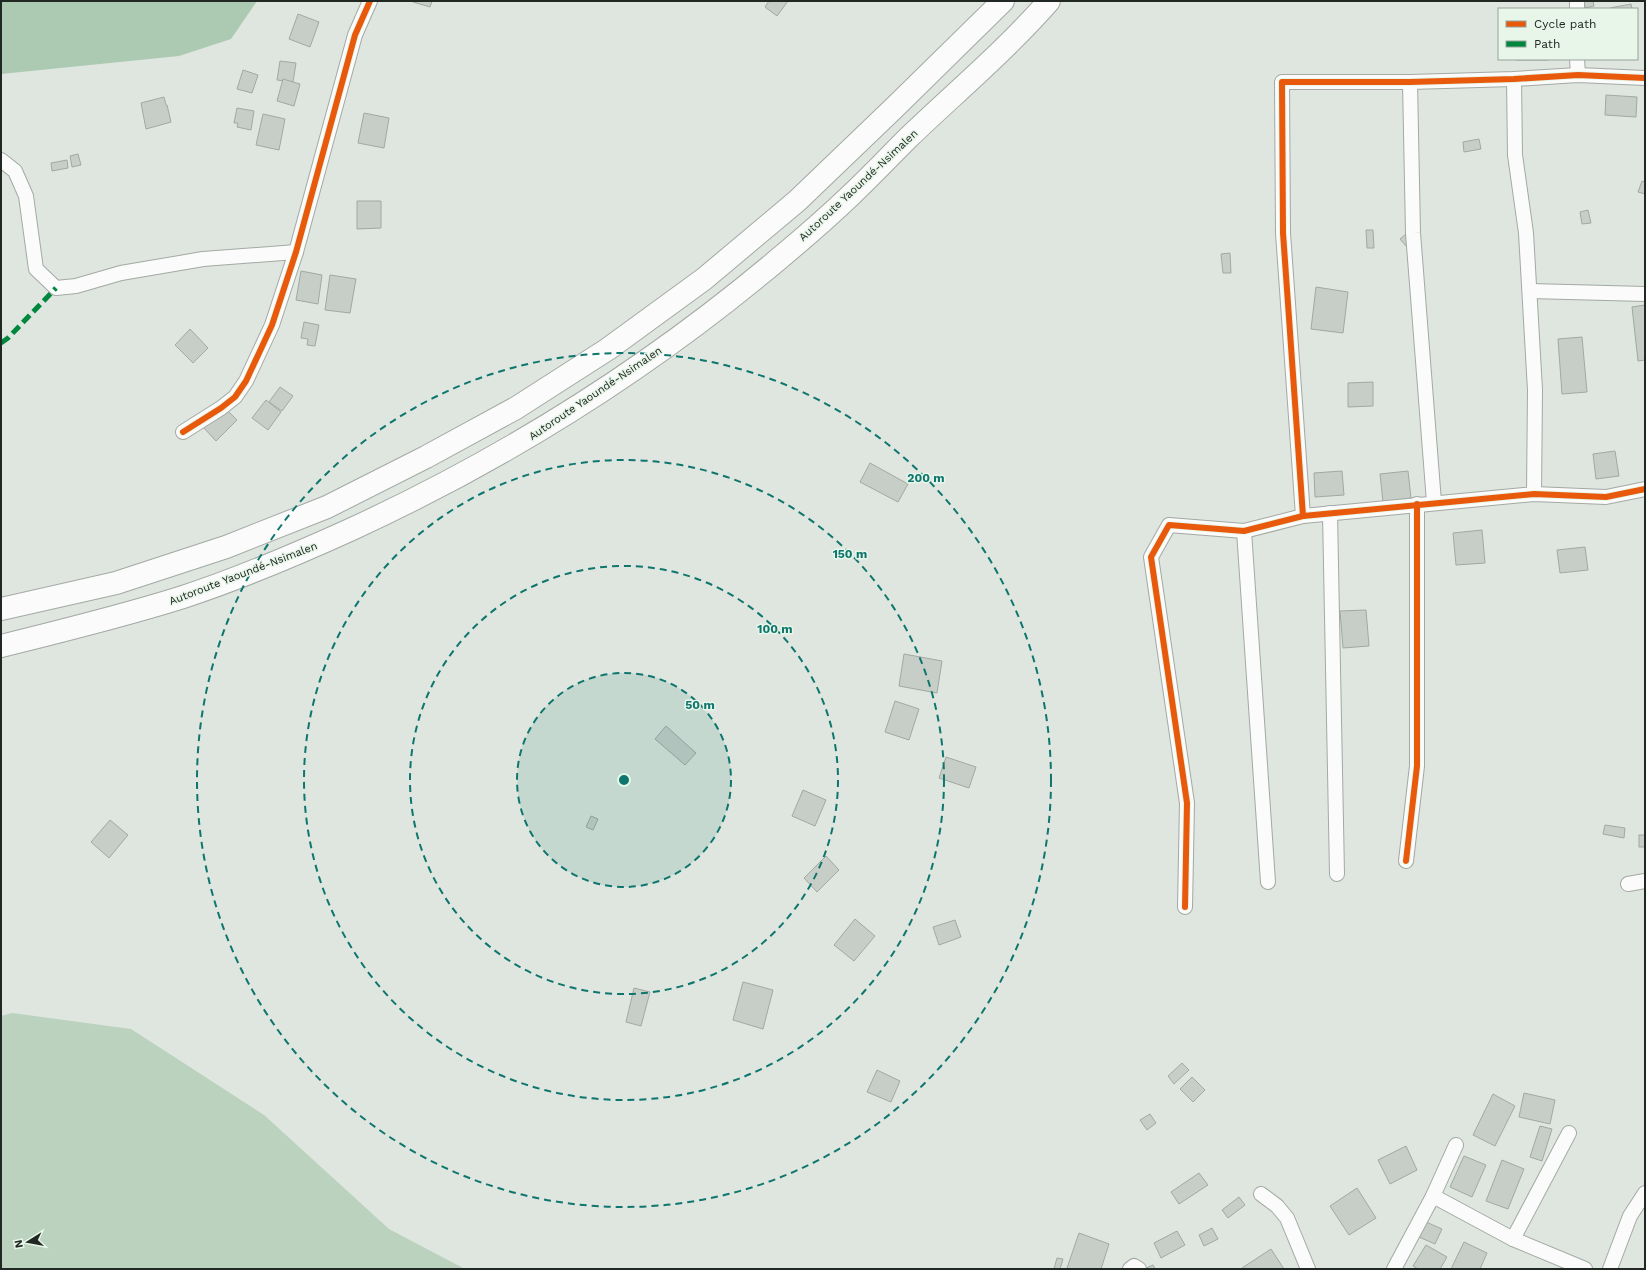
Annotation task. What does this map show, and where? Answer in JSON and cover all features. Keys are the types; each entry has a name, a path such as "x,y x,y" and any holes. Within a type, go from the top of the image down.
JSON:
{"highway":[{"path":"1,609 116,582 226,547 327,507 426,457 516,408 608,349 716,269 797,201 1003,1"},
{"name":"Autoroute Yaoundé-Nsimalen","path":"1,646 82,627 185,596 295,555 383,515 474,469 558,420 646,360 702,319 780,258 851,195 1022,31 1049,1"}],"street":[{"path":"183,432 221,408 234,396 246,381 272,325 296,252 355,35 370,1"},
{"path":"1577,60 1578,75"},
{"path":"1303,516 1283,233 1282,82 1410,82 1514,79 1578,75 1645,78"},
{"path":"1514,79 1516,155 1526,233 1535,390 1534,494"},
{"path":"1410,82 1413,233 1434,502"},
{"path":"1,160 16,171 26,196 36,270 56,288 76,286 121,273 203,259 296,252"},
{"path":"1530,291 1645,294"},
{"path":"1185,907 1187,803 1151,557 1170,525 1244,531 1303,516 1434,502 1534,494 1606,497 1645,489"},
{"path":"1406,861 1417,766 1417,504"},
{"path":"1330,513 1337,874"},
{"path":"1244,531 1268,882"},
{"path":"1628,884 1645,880"},
{"path":"1514,1239 1569,1133"},
{"path":"1394,1269 1433,1196 1456,1145"},
{"path":"1261,1194 1277,1206 1287,1218 1308,1269"},
{"path":"1610,1269 1630,1216 1645,1194"},
{"path":"1433,1196 1514,1239 1586,1269"},
{"path":"1130,1269 1134,1266 1140,1269"}],"green space":[{"path":"1,1 257,1 231,39 179,56 1,74"},
{"path":"12,1013 131,1029 264,1115 389,1229 465,1269 1,1269 1,1016"}],"building":[{"path":"413,1 432,1 430,7"},
{"path":"769,1 788,1 777,16 765,7"},
{"path":"1584,1 1593,1 1594,6 1585,8"},
{"path":"1631,4 1632,8 1610,8"},
{"path":"298,14 319,22 310,47 289,39"},
{"path":"280,61 296,63 293,82 277,80"},
{"path":"243,70 258,75 252,93 237,89"},
{"path":"283,79 300,84 294,106 277,101"},
{"path":"1606,95 1637,97 1636,117 1605,115"},
{"path":"164,97 171,122 146,129 141,103"},
{"path":"237,108 254,111 251,130 237,127 238,123 234,123"},
{"path":"364,113 389,118 384,148 358,143"},
{"path":"263,114 285,119 279,150 256,145"},
{"path":"1479,139 1481,149 1464,152 1463,142"},
{"path":"78,154 81,165 72,167 70,156"},
{"path":"67,160 68,168 52,171 51,163"},
{"path":"1642,181 1645,182 1645,194 1638,192"},
{"path":"357,201 381,201 381,228 357,229"},
{"path":"1588,210 1591,223 1582,224 1580,212"},
{"path":"1366,230 1373,230 1374,248 1367,248"},
{"path":"1406,234 1412,241 1406,246 1400,239"},
{"path":"1230,253 1231,273 1223,273 1221,254"},
{"path":"301,271 322,275 318,304 296,300"},
{"path":"330,275 356,279 350,313 325,310"},
{"path":"1316,287 1348,292 1343,333 1311,329"},
{"path":"1645,305 1645,360 1638,361 1632,307"},
{"path":"304,322 319,325 315,346 307,345 308,339 301,338"},
{"path":"190,329 208,348 193,363 175,345"},
{"path":"1582,337 1587,392 1562,394 1558,339"},
{"path":"1373,382 1373,406 1348,407 1348,383"},
{"path":"280,387 293,396 282,411 269,402"},
{"path":"266,400 281,412 268,430 252,418"},
{"path":"224,407 237,420 216,441 203,427"},
{"path":"1615,451 1619,476 1596,479 1593,454"},
{"path":"870,463 908,484 898,502 860,482"},
{"path":"1342,471 1344,495 1315,497 1314,473"},
{"path":"1408,471 1411,498 1383,502 1380,474"},
{"path":"1482,530 1485,563 1456,565 1453,533"},
{"path":"1585,547 1588,570 1560,573 1557,550"},
{"path":"1366,610 1369,646 1343,648 1340,611"},
{"path":"904,654 942,661 937,693 899,686"},
{"path":"895,701 919,709 909,740 885,732"},
{"path":"666,726 696,753 685,765 655,739"},
{"path":"946,757 976,767 969,788 939,778"},
{"path":"803,790 826,800 815,826 792,816"},
{"path":"591,816 598,819 593,830 586,827"},
{"path":"110,820 128,835 109,858 91,842"},
{"path":"1605,825 1625,828 1624,838 1603,834"},
{"path":"1639,835 1645,835 1645,847 1639,847"},
{"path":"826,856 839,870 817,892 804,878"},
{"path":"855,919 875,936 854,961 834,945"},
{"path":"955,920 961,937 939,945 933,927"},
{"path":"743,982 773,990 763,1029 733,1020"},
{"path":"634,988 650,992 641,1026 626,1022"},
{"path":"1182,1063 1189,1070 1174,1084 1168,1076"},
{"path":"877,1070 900,1081 891,1102 867,1092"},
{"path":"1192,1077 1205,1090 1193,1102 1180,1089"},
{"path":"1524,1093 1555,1100 1550,1124 1519,1117"},
{"path":"1493,1094 1515,1106 1495,1146 1473,1135"},
{"path":"1150,1114 1156,1123 1147,1130 1140,1120"},
{"path":"1540,1126 1552,1129 1542,1161 1530,1157"},
{"path":"1406,1146 1417,1170 1390,1184 1378,1160"},
{"path":"1464,1156 1486,1165 1472,1197 1450,1187"},
{"path":"1502,1160 1524,1169 1508,1209 1486,1201"},
{"path":"1199,1173 1208,1185 1179,1204 1171,1192"},
{"path":"1357,1188 1376,1218 1349,1235 1330,1206"},
{"path":"1239,1197 1245,1205 1228,1218 1222,1210"},
{"path":"1426,1222 1442,1229 1435,1244 1419,1237"},
{"path":"1212,1228 1218,1239 1204,1246 1199,1235"},
{"path":"1177,1231 1185,1245 1161,1258 1154,1243"},
{"path":"1079,1233 1109,1244 1101,1269 1067,1268"},
{"path":"1464,1242 1487,1253 1480,1269 1451,1269"},
{"path":"1426,1245 1447,1257 1440,1269 1418,1269 1413,1266"},
{"path":"1271,1249 1284,1269 1242,1269 1242,1268"},
{"path":"1057,1258 1063,1259 1060,1269 1054,1269"},
{"path":"1153,1265 1155,1269 1144,1269"}],"marked path":[{"path":"1,343 8,338 56,288"}],"cycle path":[{"path":"183,432 221,408 235,397 246,381 272,325 296,252 355,35 370,1"},
{"path":"1303,516 1283,233 1282,82 1410,82 1514,79 1578,75 1645,78"},
{"path":"1185,907 1187,803 1151,557 1169,525 1244,531 1303,516 1534,494 1606,497 1645,489"},
{"path":"1406,861 1417,766 1417,504"}]}
